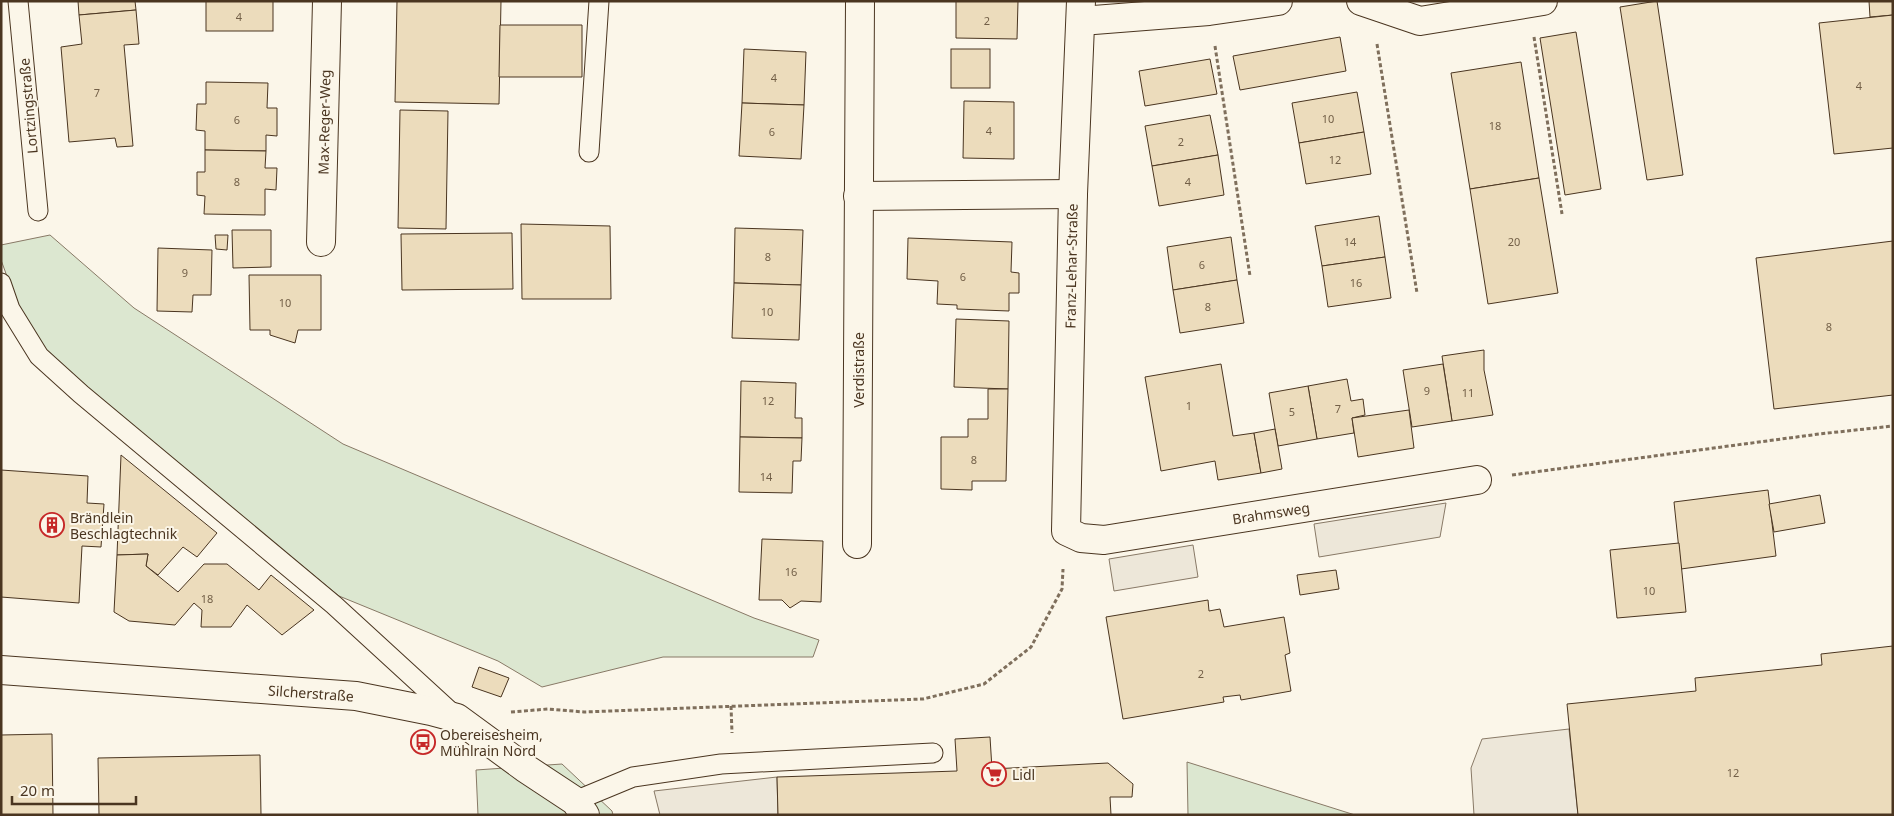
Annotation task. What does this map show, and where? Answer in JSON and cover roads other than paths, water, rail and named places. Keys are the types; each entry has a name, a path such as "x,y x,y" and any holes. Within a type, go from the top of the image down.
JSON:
{"street":[{"name":"Max-Reger-Weg","path":"321,242 327,1"},
{"name":"Verdistraße","path":"857,544 860,1"},
{"path":"1081,11 1210,11 1278,1"},
{"path":"1365,3 1420,21 1535,2"},
{"name":"Franz-Lehar-Straße","path":"1066,531 1073,194 1081,11"},
{"path":"858,196 1073,194"},
{"name":"Brahmsweg","path":"1066,531 1081,538 1104,540 1477,480"},
{"name":"Silcherstraße","path":"1,670 356,696 457,718 580,808"}],"lane":[{"name":"Lortzingstraße","path":"18,1 38,211"},
{"path":"588,152 599,1"},
{"path":"1,283 10,309 40,356 80,394 334,605 457,718"},
{"path":"580,808 633,776 721,764 933,753"}],"place":[{"name":"Brändlein Beschlagtechnik","path":"52,525"},
{"name":"Obereisesheim, Mühlrain Nord","path":"423,742"},
{"name":"Lidl","path":"994,774"}]}
